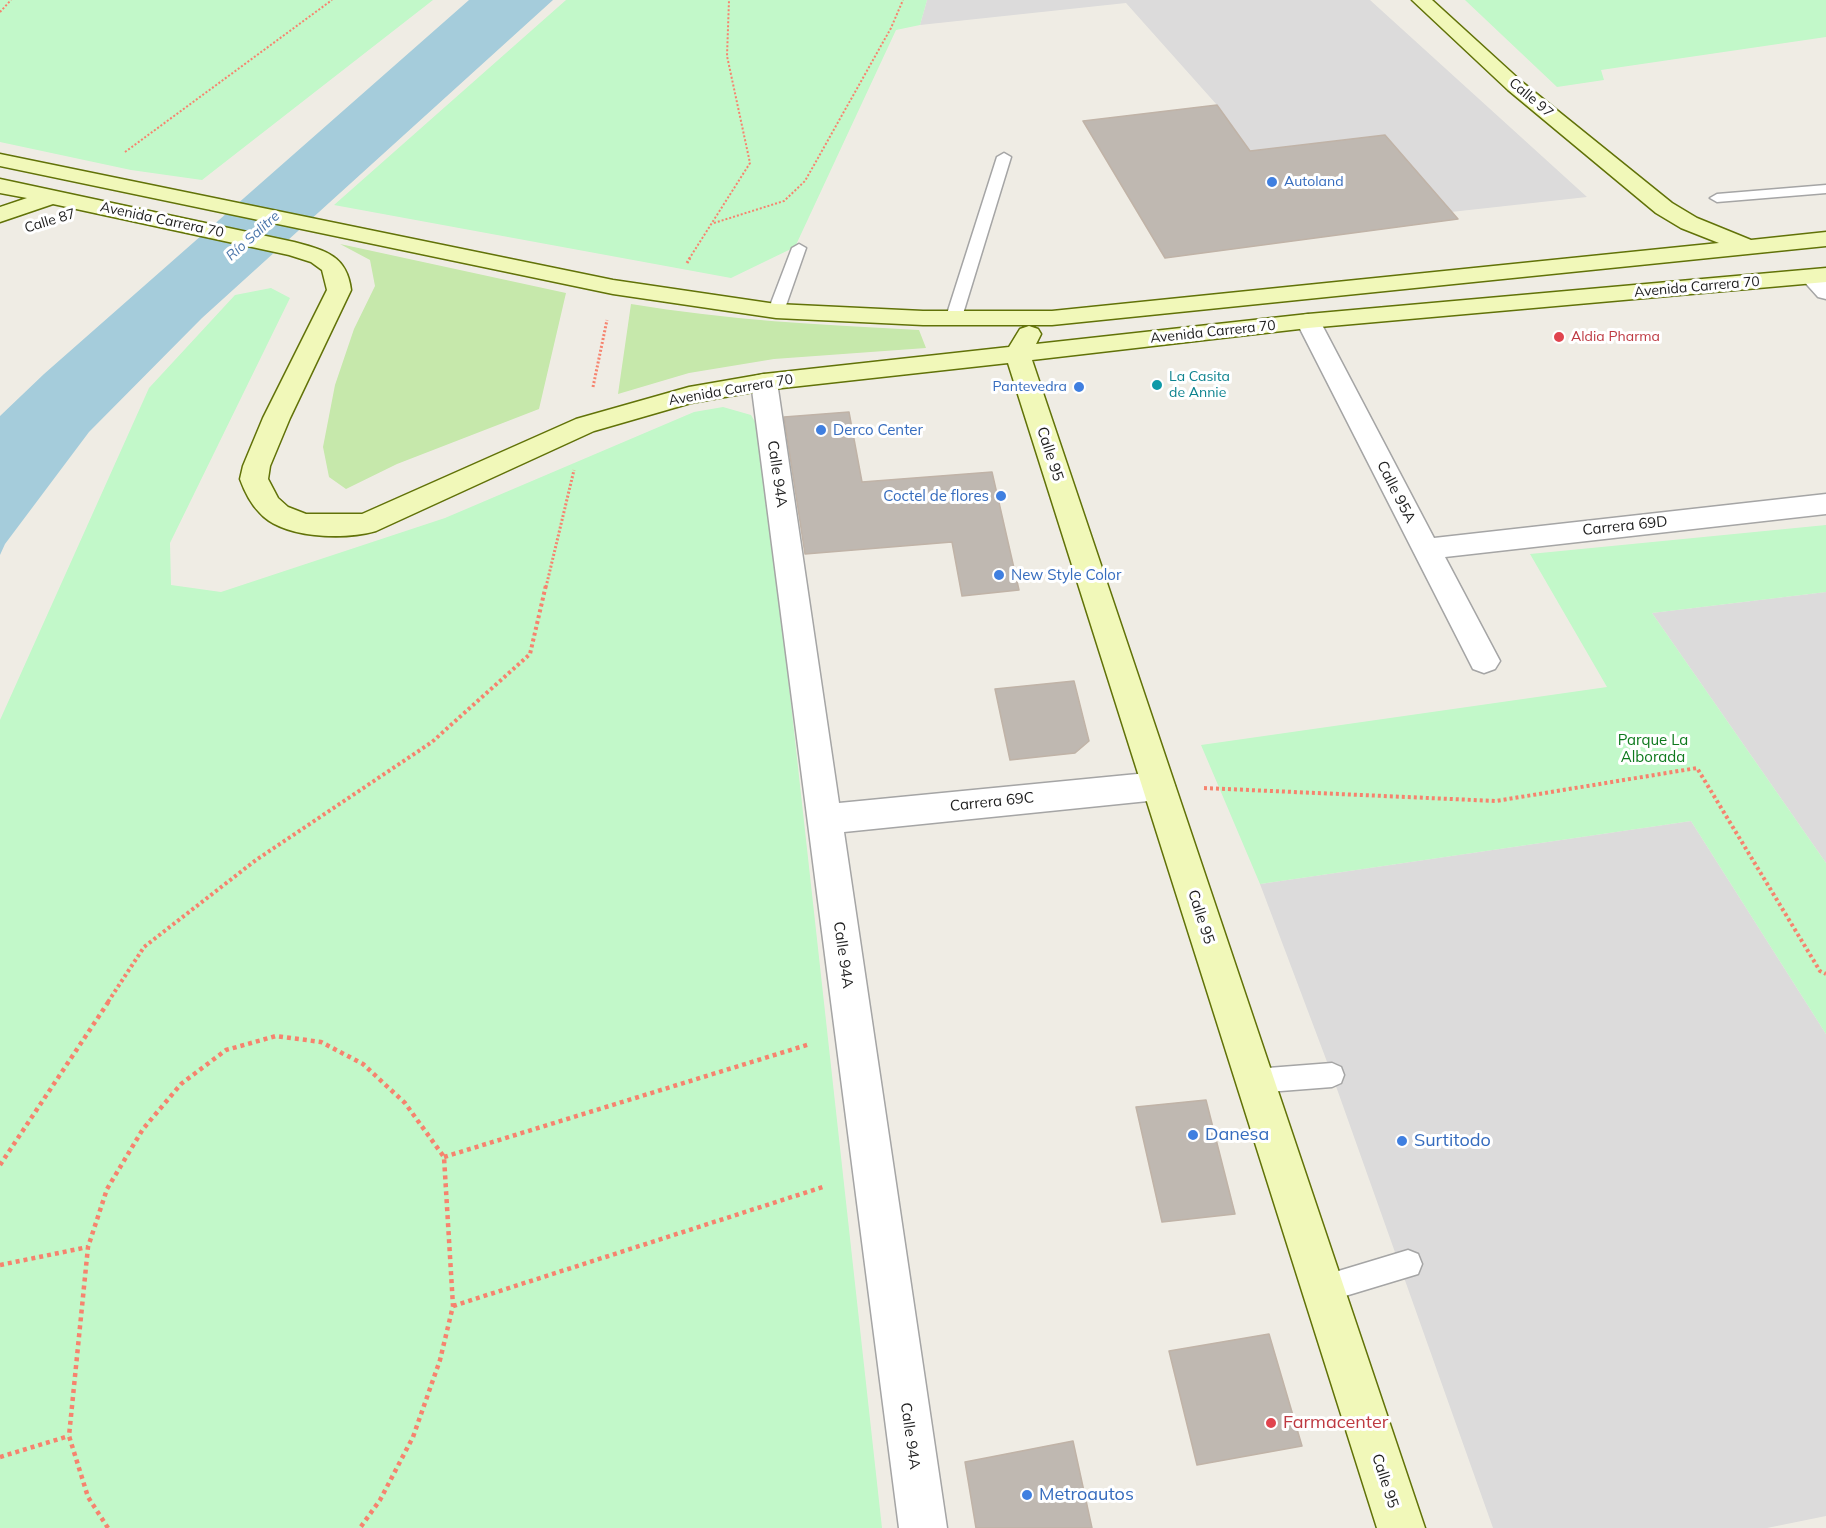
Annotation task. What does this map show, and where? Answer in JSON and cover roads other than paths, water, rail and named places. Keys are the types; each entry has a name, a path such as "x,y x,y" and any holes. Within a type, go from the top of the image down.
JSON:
{"street":[{"name":"Calle 97","path":"1421,0 1515,86 1644,193 1689,223 1748,246"},
{"name":"Avenida Carrera 70","path":"0,160 613,287 776,311 1052,318 1826,239"},
{"name":"Avenida Carrera 70","path":"0,186 294,249 318,256 331,264 339,276 339,290 263,449 254,478 264,502 278,514 304,524 331,527 366,524 585,425 689,395 764,382 1308,321 1821,281"},
{"path":"5,224 52,197 87,191 119,189 149,191"},
{"name":"Calle 97","path":"1644,193 1653,209 1655,230 1645,256"},
{"name":"Calle 87","path":"5,224 55,218 100,207"},
{"path":"1018,353 1024,339 1036,327 1052,318"},
{"name":"Calle 95A","path":"1308,321 1484,662"},
{"name":"Calle 95","path":"1018,353 1401,1528"},
{"name":"Calle 94A","path":"764,382 923,1528"},
{"name":"Carrera 69D","path":"1425,549 1826,504"},
{"name":"Carrera 69C","path":"825,819 1158,786"}],"lane":[{"path":"954,317 1004,157"},
{"path":"1717,198 1826,189"},
{"path":"776,311 799,248"},
{"path":"1255,1081 1332,1075"},
{"path":"1322,1289 1408,1264"}],"water":[{"name":"Río Salitre","path":"469,0 553,0 202,318 89,432 5,544 0,555 0,416 44,374"}],"place":[{"name":"Autoland","path":"1272,182"},
{"name":"Aldia Pharma","path":"1559,337"},
{"name":"La Casita de Annie","path":"1157,385"},
{"name":"Pantevedra","path":"1079,387"},
{"name":"Derco Center","path":"821,430"},
{"name":"Coctel de flores","path":"1001,496"},
{"name":"New Style Color","path":"999,575"},
{"name":"Danesa","path":"1193,1135"},
{"name":"Surtitodo","path":"1402,1141"},
{"name":"Farmacenter","path":"1271,1423"},
{"name":"Metroautos","path":"1027,1495"}],"park label":[{"name":"Parque La Alborada","path":"1653,748"}]}
